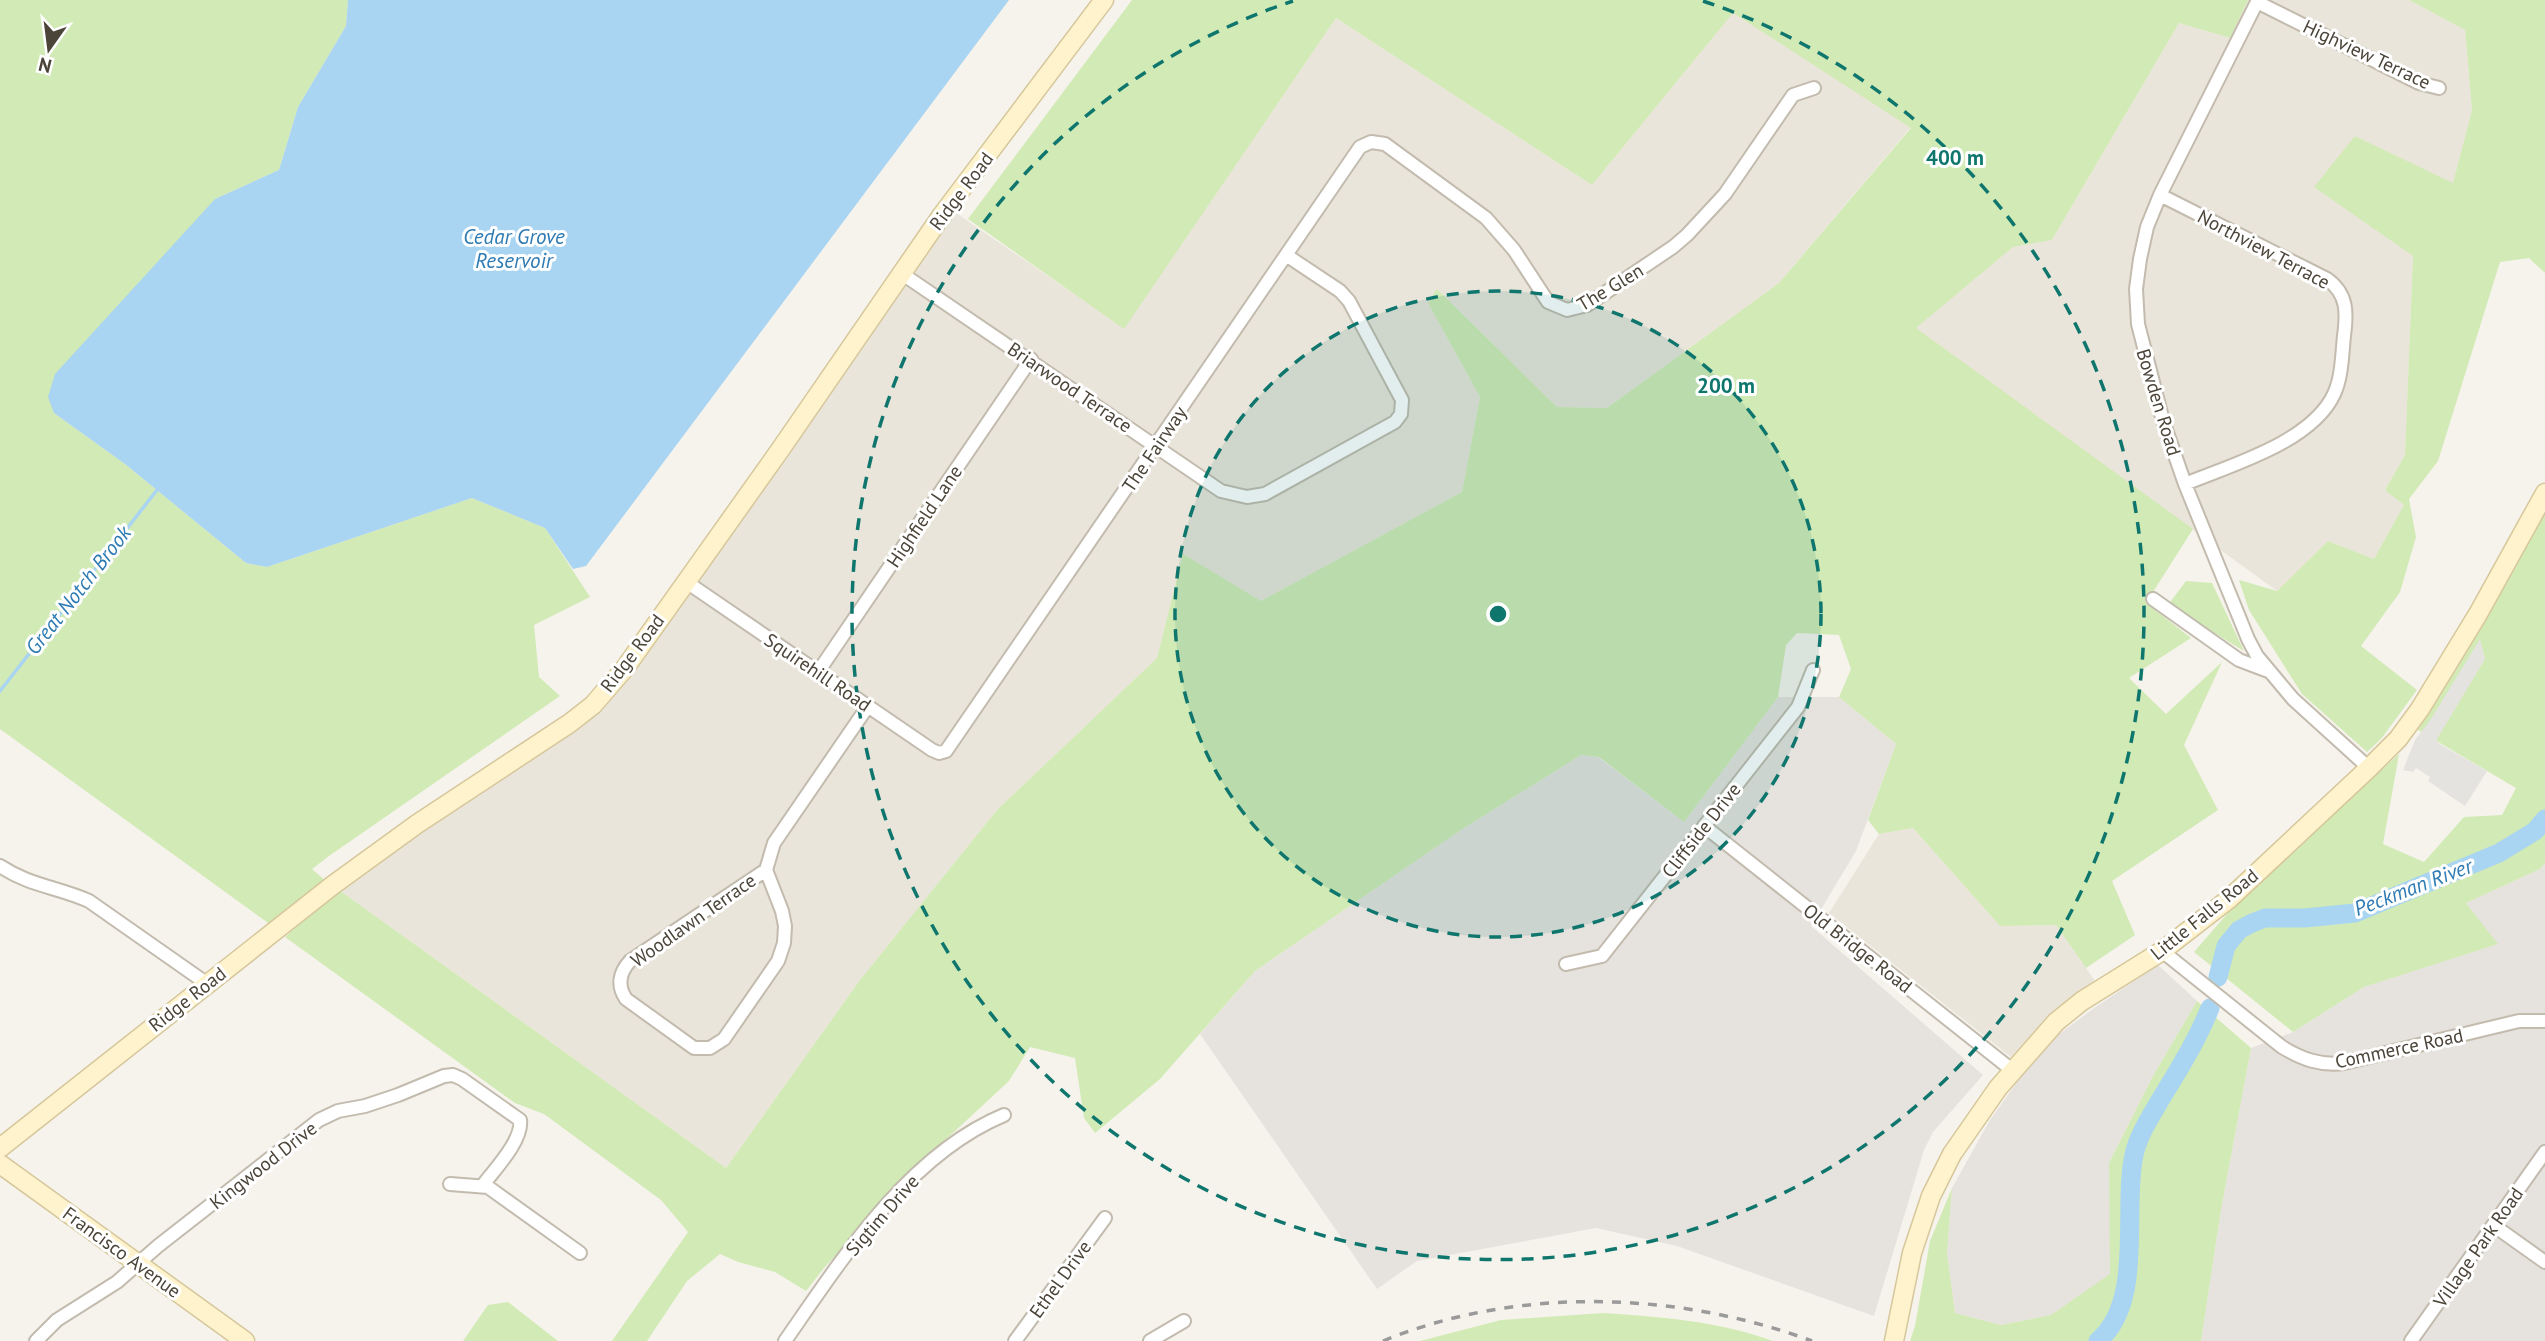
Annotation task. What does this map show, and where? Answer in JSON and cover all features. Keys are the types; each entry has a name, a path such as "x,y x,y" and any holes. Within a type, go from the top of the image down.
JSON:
{"main road":[{"name":"Ridge Road","path":"0,1148 333,885 417,824 593,705 625,667 780,450 942,215 1104,0"},
{"name":"Little Falls Road","path":"1894,1341 1912,1253 1931,1196 1952,1154 2012,1070 2056,1022 2082,1002 2162,951 2229,899 2398,739 2420,709 2478,614 2545,493"},
{"name":"Francisco Avenue","path":"0,1164 245,1341"}],"street":[{"name":"Highview Terrace","path":"2257,1 2420,83 2439,88"},
{"name":"Bowden Road","path":"2257,1 2160,195 2147,227 2136,289 2138,324 2163,421 2185,484 2248,639 2268,671 2292,699 2369,768"},
{"name":"The Glen","path":"1357,152 1365,144 1381,142 1463,200 1505,239 1548,302 1560,309 1574,310 1587,305 1687,235 1725,194 1793,95 1814,88"},
{"name":"The Fairway","path":"951,747 1357,152"},
{"name":"Northview Terrace","path":"2160,195 2327,279 2342,295 2347,309 2339,378 2333,397 2325,408 2300,431 2280,444 2185,484"},
{"name":"Briarwood Terrace","path":"901,273 1222,491 1247,497 1273,490 1390,425 1401,414 1402,400 1354,308 1340,291 1286,255"},
{"name":"Highfield Lane","path":"818,672 1031,359"},
{"name":"Squirehill Road","path":"685,582 935,752 943,752 951,747"},
{"path":"2152,600 2238,660 2268,671"},
{"name":"Cliffside Drive","path":"1566,964 1602,956 1798,707 1814,670"},
{"name":"Woodlawn Terrace","path":"766,870 630,961 623,970 620,988 626,999 694,1048 710,1048 724,1039 782,953 784,919 766,870 774,843 868,706"},
{"name":"Old Bridge Road","path":"1703,826 2012,1070"},
{"path":"0,866 29,883 68,892 89,901 206,983"},
{"name":"Commerce Road","path":"2162,951 2297,1056 2326,1064 2344,1063 2519,1021 2545,1021"},
{"name":"Kingwood Drive","path":"36,1341 57,1320 117,1282 327,1115 365,1107 444,1076 453,1075 471,1084 520,1120 521,1126 515,1142 483,1185"},
{"name":"Sigtim Drive","path":"785,1341 858,1240 901,1191 936,1158 978,1126 1004,1115"},
{"name":"Village Park Road","path":"2411,1341 2545,1152"},
{"path":"450,1184 483,1185 580,1253"},
{"name":"Ethel Drive","path":"1015,1341 1105,1217"},
{"path":"2493,1225 2545,1262"},
{"path":"1150,1341 1184,1321"}],"shaded area":[{"path":"2248,0 2409,0 2465,30 2472,110 2453,184 2355,136 2413,256 2405,455 2385,490 2405,504 2374,559 2328,541 2277,591 1915,328 2013,247 2052,240 2179,23 2230,38"},
{"path":"1733,13 1911,127 1779,283 1607,408 1557,407 1438,290 1428,303 1480,397 1462,492 1261,601 1183,555 1157,658 997,810 860,980 726,1168 339,890 541,751 699,578 790,453 956,213 1124,328 1336,18 1592,185"},
{"path":"2480,639 2485,659 2437,739 2438,743 2487,771 2465,806 2428,781 2430,777 2416,768 2413,772 2403,770 2415,740"},
{"path":"1778,697 1839,697 1896,744 1856,851 1811,926 1983,1075 1933,1132 1924,1150 1874,1316 1677,1246 1596,1228 1417,1261 1377,1289 1200,1034 1255,971 1461,830 1581,755 1598,757 1684,822"},
{"path":"1913,828 2000,926 2056,925 2095,981 2055,1009 2011,1057 1829,913 1879,834"},
{"path":"2545,863 2545,1341 2201,1341 2221,1210 2251,1048 2293,1032 2364,987 2497,944 2466,903 2540,869"},
{"path":"2158,965 2197,1001 2153,1076 2109,1163 2111,1274 2051,1315 2001,1325 1955,1313 1947,1253 1952,1188 1990,1120 2043,1046"}],"green space":[{"path":"0,0 348,0 346,26 298,107 279,170 215,199 54,413 125,464 246,563 267,567 472,498 545,528 590,597 534,625 539,677 560,696 312,869 327,882 271,925 0,729"},
{"path":"1132,0 2248,0 2230,38 2179,23 2052,240 2013,247 1916,328 2193,529 2146,603 2191,638 2129,678 2166,714 2222,662 2184,745 2218,810 2112,881 2135,935 2086,968 2056,925 2000,926 1913,828 1879,834 1868,820 1896,744 1839,697 1851,669 1839,635 1797,633 1786,645 1778,697 1684,822 1599,757 1581,755 1461,830 1255,971 1160,1079 1095,1133 1084,1118 1075,1058 1030,1047 1009,1081 915,1168 806,1291 775,1272 720,1254 687,1281 647,1341 612,1341 688,1232 661,1200 544,1114 515,1103 285,937 339,890 726,1168 860,980 997,810 1157,658 1183,554 1261,601 1462,492 1480,397 1428,303 1437,289 1557,407 1607,408 1779,283 1911,128 1733,13 1592,185 1336,18 1124,329 968,219"},
{"path":"2409,0 2545,0 2545,273 2529,258 2500,262 2438,461 2409,499 2416,537 2400,592 2361,646 2417,690 2381,739 2367,752 2302,694 2249,610 2239,580 2277,591 2328,541 2374,559 2404,505 2385,490 2405,455 2413,256 2314,187 2355,136 2453,183 2472,110 2465,30"},
{"path":"2545,511 2545,863 2540,869 2466,903 2498,944 2364,987 2293,1032 2194,952 2233,907 2399,754 2383,844 2424,862 2464,817 2502,815 2516,788 2418,730 2490,612"},
{"path":"2186,581 2212,583 2244,651 2168,605"},
{"path":"2197,1001 2251,1048 2221,1210 2201,1341 1910,1341 1930,1241 1952,1188 1947,1253 1955,1313 2001,1325 2051,1315 2110,1274 2109,1163 2153,1076"},
{"path":"508,1302 558,1341 463,1341 488,1305"},
{"path":"1603,1313 1710,1324 1773,1341 1420,1341 1501,1320"}],"water":[{"name":"Cedar Grove Reservoir","path":"348,0 1009,0 586,566 573,569 545,528 472,498 267,567 246,563 125,464 54,413 48,397 55,374 215,199 279,170 298,107 346,26"}],"waterway":[{"name":"Great Notch Brook","path":"0,691 157,490"},
{"name":"Peckman River","path":"2218,977 2226,946 2239,930 2252,923 2265,918 2305,918 2355,913 2499,853 2535,831 2545,819"},
{"name":"Peckman River","path":"2098,1341 2113,1324 2122,1303 2127,1279 2131,1177 2136,1148 2144,1128 2193,1044 2210,1008"}],"railway":[{"path":"1383,1341 1434,1323 1488,1311 1542,1304 1597,1302 1707,1312 1760,1324 1812,1341"}]}
